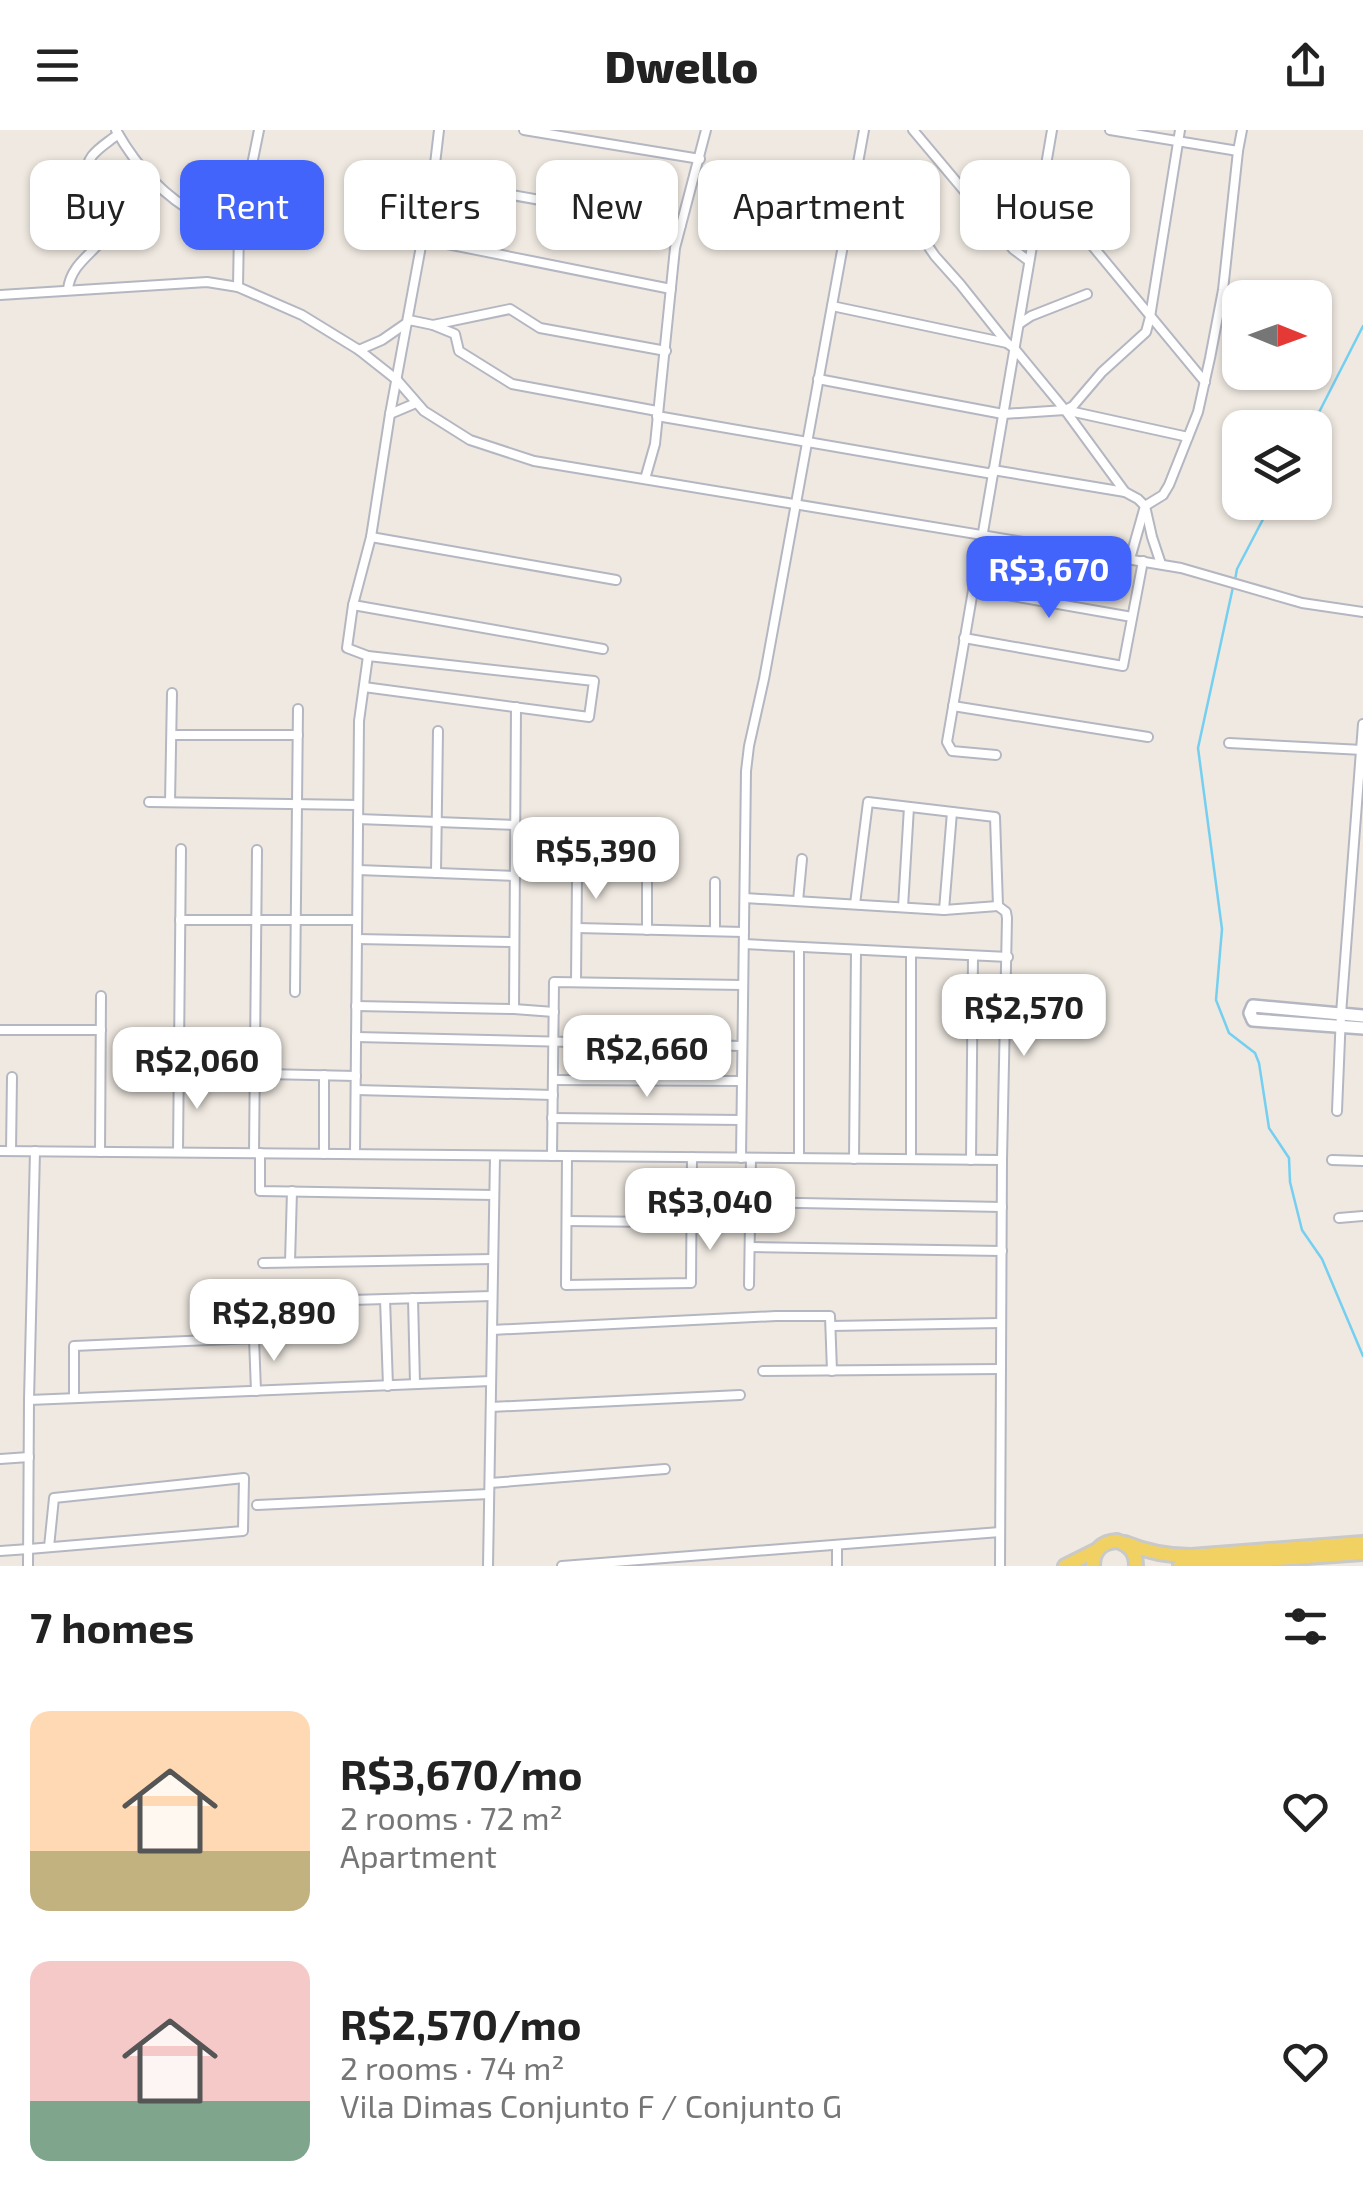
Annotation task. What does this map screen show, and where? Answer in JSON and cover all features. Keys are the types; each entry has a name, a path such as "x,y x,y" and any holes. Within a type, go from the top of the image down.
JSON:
{"main road":[{"path":"1065,1566 1110,1542 1156,1554 1191,1556 1363,1543"},
{"path":"1125,1543 1136,1556 1136,1566"},
{"path":"1093,1566 1097,1550"},
{"path":"1180,1566 1339,1561 1363,1554"}],"street":[{"path":"253,160 259,130"},
{"path":"435,160 439,130"},
{"path":"524,130 700,159"},
{"path":"645,479 654,444 674,256 706,130"},
{"path":"859,160 864,130"},
{"path":"912,130 1013,249 1029,261"},
{"path":"1047,160 1052,130"},
{"path":"1112,130 1238,151"},
{"path":"1065,410 1146,332 1180,130"},
{"path":"1130,559 1145,506 1169,486 1198,412 1223,290 1242,130"},
{"path":"68,289 74,268 108,232 89,200 87,165 92,155 117,132 153,183 180,202"},
{"path":"516,196 682,225"},
{"path":"238,286 239,250"},
{"path":"364,687 589,717 594,681 368,656 347,648 352,605 371,537 420,250"},
{"path":"477,250 671,289"},
{"path":"749,1286 750,1202 741,1120 746,771 842,250"},
{"path":"931,250 1065,410 1125,492"},
{"path":"996,755 959,752 946,742 1004,414 1010,345 1018,324 1031,250"},
{"path":"1095,250 1204,382"},
{"path":"0,295 207,282 238,286 302,316 359,350 397,380 424,412 470,440 534,461 1162,564 1302,603 1363,612"},
{"path":"1018,324 1088,294"},
{"path":"832,306 1010,345"},
{"path":"432,325 510,309 540,328 666,351"},
{"path":"359,350 382,340 408,321 432,325 454,334 459,350 512,384 806,442 1125,492 1145,506 1162,564"},
{"path":"1192,367 1210,358"},
{"path":"818,378 1004,414 1065,410 1188,437"},
{"path":"390,414 416,402"},
{"path":"371,537 616,580"},
{"path":"964,638 1123,666 1143,562"},
{"path":"972,590 1132,617"},
{"path":"352,605 603,649"},
{"path":"355,1154 359,722 368,656"},
{"path":"170,802 172,694"},
{"path":"953,706 1148,736"},
{"path":"514,1009 516,707"},
{"path":"294,992 298,709"},
{"path":"1337,1111 1363,724"},
{"path":"436,873 438,731"},
{"path":"172,734 298,735"},
{"path":"1229,743 1362,750"},
{"path":"150,802 358,805"},
{"path":"855,904 868,802 995,817 998,906"},
{"path":"903,907 909,807"},
{"path":"944,910 952,812"},
{"path":"358,819 515,826"},
{"path":"178,1152 181,849"},
{"path":"257,850 254,1074 260,1191 494,1195"},
{"path":"798,901 802,858"},
{"path":"358,870 515,876"},
{"path":"576,982 577,876"},
{"path":"646,880 647,930"},
{"path":"715,931 716,882"},
{"path":"1351,884 1363,885"},
{"path":"744,898 944,910 998,906 1006,912 1000,1566"},
{"path":"180,920 357,920"},
{"path":"576,928 744,932"},
{"path":"357,939 514,942"},
{"path":"744,944 1008,958"},
{"path":"799,1158 800,948"},
{"path":"854,1159 856,950"},
{"path":"911,954 911,1159"},
{"path":"971,1160 973,957"},
{"path":"552,1156 554,982 743,985"},
{"path":"100,1152 101,996"},
{"path":"356,1006 554,1012"},
{"path":"1363,1016 1341,1020 1252,1020 1250,1012 1254,1006 1341,1020 1363,1028"},
{"path":"0,1030 100,1030"},
{"path":"356,1037 742,1046"},
{"path":"179,1072 356,1076"},
{"path":"324,1075 324,1154"},
{"path":"12,1078 12,1151"},
{"path":"553,1080 742,1081"},
{"path":"356,1090 553,1095"},
{"path":"552,1118 741,1120"},
{"path":"0,1151 1002,1160"},
{"path":"28,1566 35,1151"},
{"path":"488,1566 495,1156"},
{"path":"568,1156 566,1285 691,1282 692,1158"},
{"path":"1332,1160 1363,1161"},
{"path":"290,1262 292,1191"},
{"path":"750,1202 1002,1207"},
{"path":"1339,1218 1363,1216"},
{"path":"567,1221 750,1223"},
{"path":"750,1247 1002,1252"},
{"path":"263,1263 493,1260"},
{"path":"280,1302 492,1296"},
{"path":"414,1298 415,1384"},
{"path":"385,1299 388,1386"},
{"path":"492,1330 749,1318 1001,1323"},
{"path":"831,1321 832,1371"},
{"path":"74,1398 74,1346 254,1338 256,1391"},
{"path":"763,1371 1001,1370"},
{"path":"29,1400 491,1381"},
{"path":"491,1407 740,1395"},
{"path":"0,1458 29,1456"},
{"path":"490,1484 665,1468"},
{"path":"0,1551 242,1532 244,1478 54,1498 49,1547"},
{"path":"257,1504 489,1494"},
{"path":"562,1566 689,1561 1000,1532"},
{"path":"837,1545 837,1566"}],"waterway":[{"path":"1320,410 1363,326"},
{"path":"1235,580 1263,520"},
{"path":"1233,587 1198,748 1222,929 1216,1000 1229,1033 1255,1053 1269,1128 1289,1158 1290,1182 1302,1230 1322,1259 1363,1356"}]}
